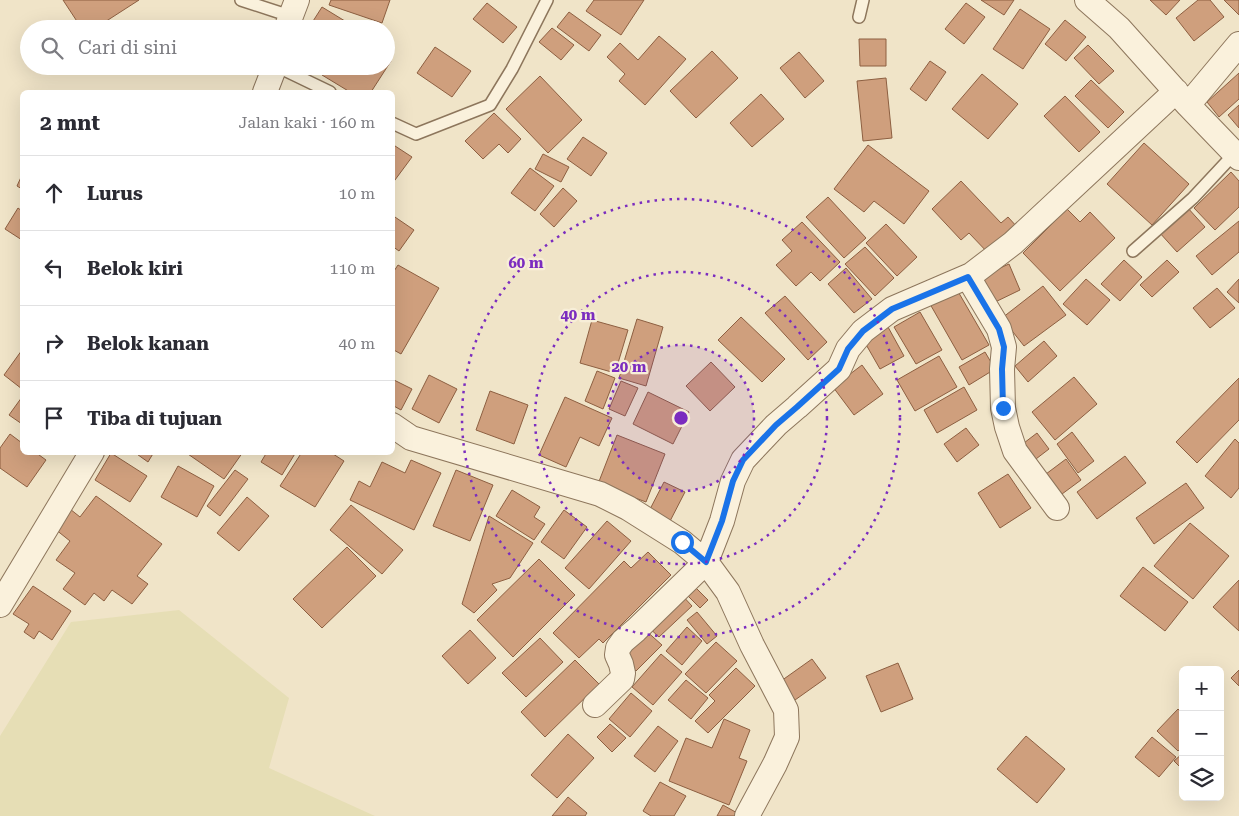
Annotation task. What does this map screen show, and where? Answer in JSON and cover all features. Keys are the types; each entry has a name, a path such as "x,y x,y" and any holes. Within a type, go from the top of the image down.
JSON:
{"street":[{"path":"1087,0 1119,28 1237,155"},
{"path":"595,705 622,679 623,672 617,655 618,648 623,641 706,562 722,521 733,481 743,460 776,425 839,369 848,349 863,331 892,309 972,275 1013,243 1182,98 1239,44"},
{"path":"266,90 272,75"},
{"path":"968,277 999,329 1004,347 1002,369 1003,408 1007,427 1016,450 1057,508"},
{"path":"395,427 411,438 600,494 628,508 682,542 706,562 728,592 786,710 787,737 747,816"},
{"path":"0,605 90,455"}],"lane":[{"path":"241,0 291,15"},
{"path":"395,124 416,134 490,105 512,69 547,0"},
{"path":"859,18 863,0"},
{"path":"294,75 326,90"},
{"path":"1133,250 1237,155"}],"shaded area":[{"path":"179,610 289,698 269,768 375,816 0,816 0,736 71,622"}],"building":[{"path":"63,0 139,0 108,20 76,20"},
{"path":"331,0 390,0 383,20 373,20 329,5"},
{"path":"594,0 644,0 621,35 586,11"},
{"path":"981,0 1014,0 1004,15"},
{"path":"1150,0 1180,0 1166,15"},
{"path":"1198,0 1210,0 1224,17 1194,41 1176,18"},
{"path":"1224,0 1239,0 1239,15"},
{"path":"487,3 517,27 503,43 473,19"},
{"path":"966,3 985,17 964,44 945,29"},
{"path":"322,7 343,20 314,20"},
{"path":"1020,9 1050,29 1023,69 993,49"},
{"path":"569,12 601,35 589,51 557,27"},
{"path":"1065,20 1086,37 1066,61 1045,44"},
{"path":"552,28 574,45 561,60 539,42"},
{"path":"659,36 686,59 645,105 619,81 625,74 607,57 620,43 638,60"},
{"path":"859,39 886,39 886,66 860,66"},
{"path":"1088,45 1114,71 1099,84 1074,58"},
{"path":"435,47 471,71 452,97 417,73"},
{"path":"712,51 738,78 696,118 670,91"},
{"path":"799,52 824,81 805,98 780,68"},
{"path":"930,61 946,72 926,101 910,89"},
{"path":"1239,73 1239,99 1219,117 1207,102"},
{"path":"982,74 1018,104 988,139 952,109"},
{"path":"322,75 382,75 372,90 347,90"},
{"path":"540,76 582,120 548,153 506,109"},
{"path":"886,78 892,138 863,141 857,81"},
{"path":"1091,80 1124,112 1108,128 1075,96"},
{"path":"761,94 784,119 752,147 730,123"},
{"path":"1065,96 1100,132 1079,152 1044,116"},
{"path":"1239,105 1239,128 1228,115"},
{"path":"494,113 521,139 508,153 499,144 483,159 465,141"},
{"path":"583,137 607,153 591,176 567,159"},
{"path":"1144,143 1189,184 1152,225 1107,184"},
{"path":"868,145 929,191 904,224 874,201 864,212 834,189"},
{"path":"395,146 412,157 395,180"},
{"path":"543,154 569,167 561,182 535,169"},
{"path":"530,168 554,186 535,211 511,193"},
{"path":"1231,172 1239,181 1239,207 1215,230 1194,208"},
{"path":"961,181 1001,223 1008,217 1018,228 990,255 969,233 961,240 932,209"},
{"path":"563,188 577,201 554,227 540,214"},
{"path":"828,197 866,238 844,258 806,217"},
{"path":"1187,207 1205,227 1177,252 1159,232"},
{"path":"18,208 20,210 20,239 5,229"},
{"path":"1067,209 1080,222 1090,212 1115,238 1060,291 1023,253"},
{"path":"395,217 414,230 399,251 395,248"},
{"path":"1239,221 1239,252 1212,275 1196,256"},
{"path":"802,222 840,262 820,281 811,272 796,286 776,265 792,251 782,240"},
{"path":"886,224 917,257 897,276 866,243"},
{"path":"865,247 894,278 875,296 845,264"},
{"path":"1124,260 1142,277 1120,301 1101,284"},
{"path":"1167,260 1179,272 1152,297 1140,285"},
{"path":"1009,264 1020,290 991,304 980,277"},
{"path":"398,265 439,288 401,354 395,351 395,270"},
{"path":"846,268 872,299 854,313 828,284"},
{"path":"1086,279 1110,300 1087,325 1063,304"},
{"path":"1239,279 1239,303 1227,292"},
{"path":"1043,286 1066,315 1024,346 1002,318"},
{"path":"956,288 989,345 962,360 930,304"},
{"path":"1217,288 1235,308 1210,328 1193,308"},
{"path":"785,296 827,342 808,360 765,313"},
{"path":"920,312 942,350 916,364 894,327"},
{"path":"741,317 785,359 762,382 718,340"},
{"path":"637,319 663,327 646,386 619,378"},
{"path":"592,320 628,330 615,373 580,363"},
{"path":"888,327 904,356 880,369 864,341"},
{"path":"1044,341 1057,356 1028,382 1015,366"},
{"path":"985,352 995,369 969,385 959,367"},
{"path":"20,353 20,387 4,375"},
{"path":"939,356 957,387 915,411 897,380"},
{"path":"711,362 735,387 710,411 686,386"},
{"path":"862,365 883,394 854,415 833,387"},
{"path":"597,371 615,378 603,409 585,401"},
{"path":"429,375 457,389 439,423 412,409"},
{"path":"1074,377 1097,404 1055,440 1032,412"},
{"path":"1239,378 1239,420 1197,463 1176,442"},
{"path":"395,380 412,389 401,410 395,407"},
{"path":"621,381 638,388 625,416 609,409"},
{"path":"964,387 977,410 937,433 924,410"},
{"path":"490,391 528,405 514,444 476,430"},
{"path":"648,392 689,412 673,444 633,424"},
{"path":"565,397 612,418 599,446 580,437 566,467 539,455"},
{"path":"20,400 20,423 9,415"},
{"path":"966,428 979,445 957,462 944,444"},
{"path":"1072,432 1094,461 1078,473 1057,444"},
{"path":"1037,433 1049,449 1032,462 1020,446"},
{"path":"10,434 20,442 20,455 39,455 46,460 27,487 0,468 0,448"},
{"path":"617,435 665,454 646,502 598,484"},
{"path":"1235,439 1239,443 1239,488 1231,498 1205,476"},
{"path":"110,455 114,455 147,476 130,502 95,480"},
{"path":"138,455 152,455 148,462"},
{"path":"189,455 241,455 224,479"},
{"path":"265,455 294,455 282,475 261,462"},
{"path":"300,455 335,455 344,461 315,507 280,486"},
{"path":"1125,456 1146,483 1097,519 1077,492"},
{"path":"1066,459 1081,480 1062,494 1046,474"},
{"path":"411,460 441,473 414,530 350,500 359,481 370,487 382,462 405,473"},
{"path":"178,466 214,486 197,517 161,497"},
{"path":"235,470 248,479 220,516 207,506"},
{"path":"456,470 493,485 470,541 433,526"},
{"path":"1008,474 1031,508 1000,528 978,493"},
{"path":"664,482 685,492 668,525 647,515"},
{"path":"1186,483 1204,508 1154,544 1136,518"},
{"path":"512,490 540,507 534,517 545,524 534,540 496,516"},
{"path":"96,496 162,544 137,576 148,584 132,604 112,590 104,601 94,593 85,605 63,589 75,573 56,560 70,541 55,529 70,509 80,517"},
{"path":"247,497 269,516 239,551 217,533"},
{"path":"351,505 403,550 382,574 330,530"},
{"path":"564,510 587,527 564,559 541,542"},
{"path":"489,516 533,543 510,578 492,584 497,590 474,613 462,604"},
{"path":"607,521 631,541 589,589 565,568"},
{"path":"1190,523 1229,556 1193,599 1154,566"},
{"path":"347,547 376,576 322,628 293,599"},
{"path":"648,552 671,575 603,643 599,639 579,658 553,633 624,561 631,568"},
{"path":"539,559 575,595 513,657 477,620"},
{"path":"1143,567 1188,602 1165,631 1120,596"},
{"path":"1239,580 1239,631 1213,607"},
{"path":"690,582 708,600 700,608 682,590"},
{"path":"33,586 71,611 52,640 39,631 34,639 24,632 29,624 13,614"},
{"path":"680,593 692,606 659,637 646,625"},
{"path":"697,612 717,636 707,644 687,620"},
{"path":"687,627 702,641 682,665 666,651"},
{"path":"644,629 662,645 636,671 619,655"},
{"path":"470,630 496,658 468,684 442,656"},
{"path":"540,638 563,662 526,697 502,673"},
{"path":"716,642 737,661 706,693 685,674"},
{"path":"661,654 682,672 653,705 632,687"},
{"path":"812,659 826,678 795,700 781,681"},
{"path":"575,660 599,684 545,737 521,712"},
{"path":"898,663 913,699 881,712 866,676"},
{"path":"736,668 755,686 708,733 695,721 715,701 709,695"},
{"path":"1239,670 1239,686 1231,678"},
{"path":"686,680 708,698 691,719 668,700"},
{"path":"631,693 652,711 630,737 609,719"},
{"path":"1178,709 1179,710 1178,751 1157,731"},
{"path":"724,719 750,730 739,758 747,761 729,805 669,781 686,738 712,748"},
{"path":"610,724 626,738 612,752 597,737"},
{"path":"658,726 678,741 655,772 634,756"},
{"path":"568,734 594,758 557,798 531,775"},
{"path":"1026,736 1065,769 1037,803 997,769"},
{"path":"1152,737 1176,757 1159,777 1135,757"},
{"path":"1179,757 1179,766 1174,761"},
{"path":"660,782 686,796 674,816 651,816 643,811"},
{"path":"568,797 587,813 585,816 552,816"},
{"path":"723,805 739,814 738,816 717,816"}],"route":[{"path":"682,542 706,562 722,521 733,481 743,460 776,425 839,369 848,349 863,331 892,309 968,277 999,329 1004,347 1002,369 1003,408"}]}
